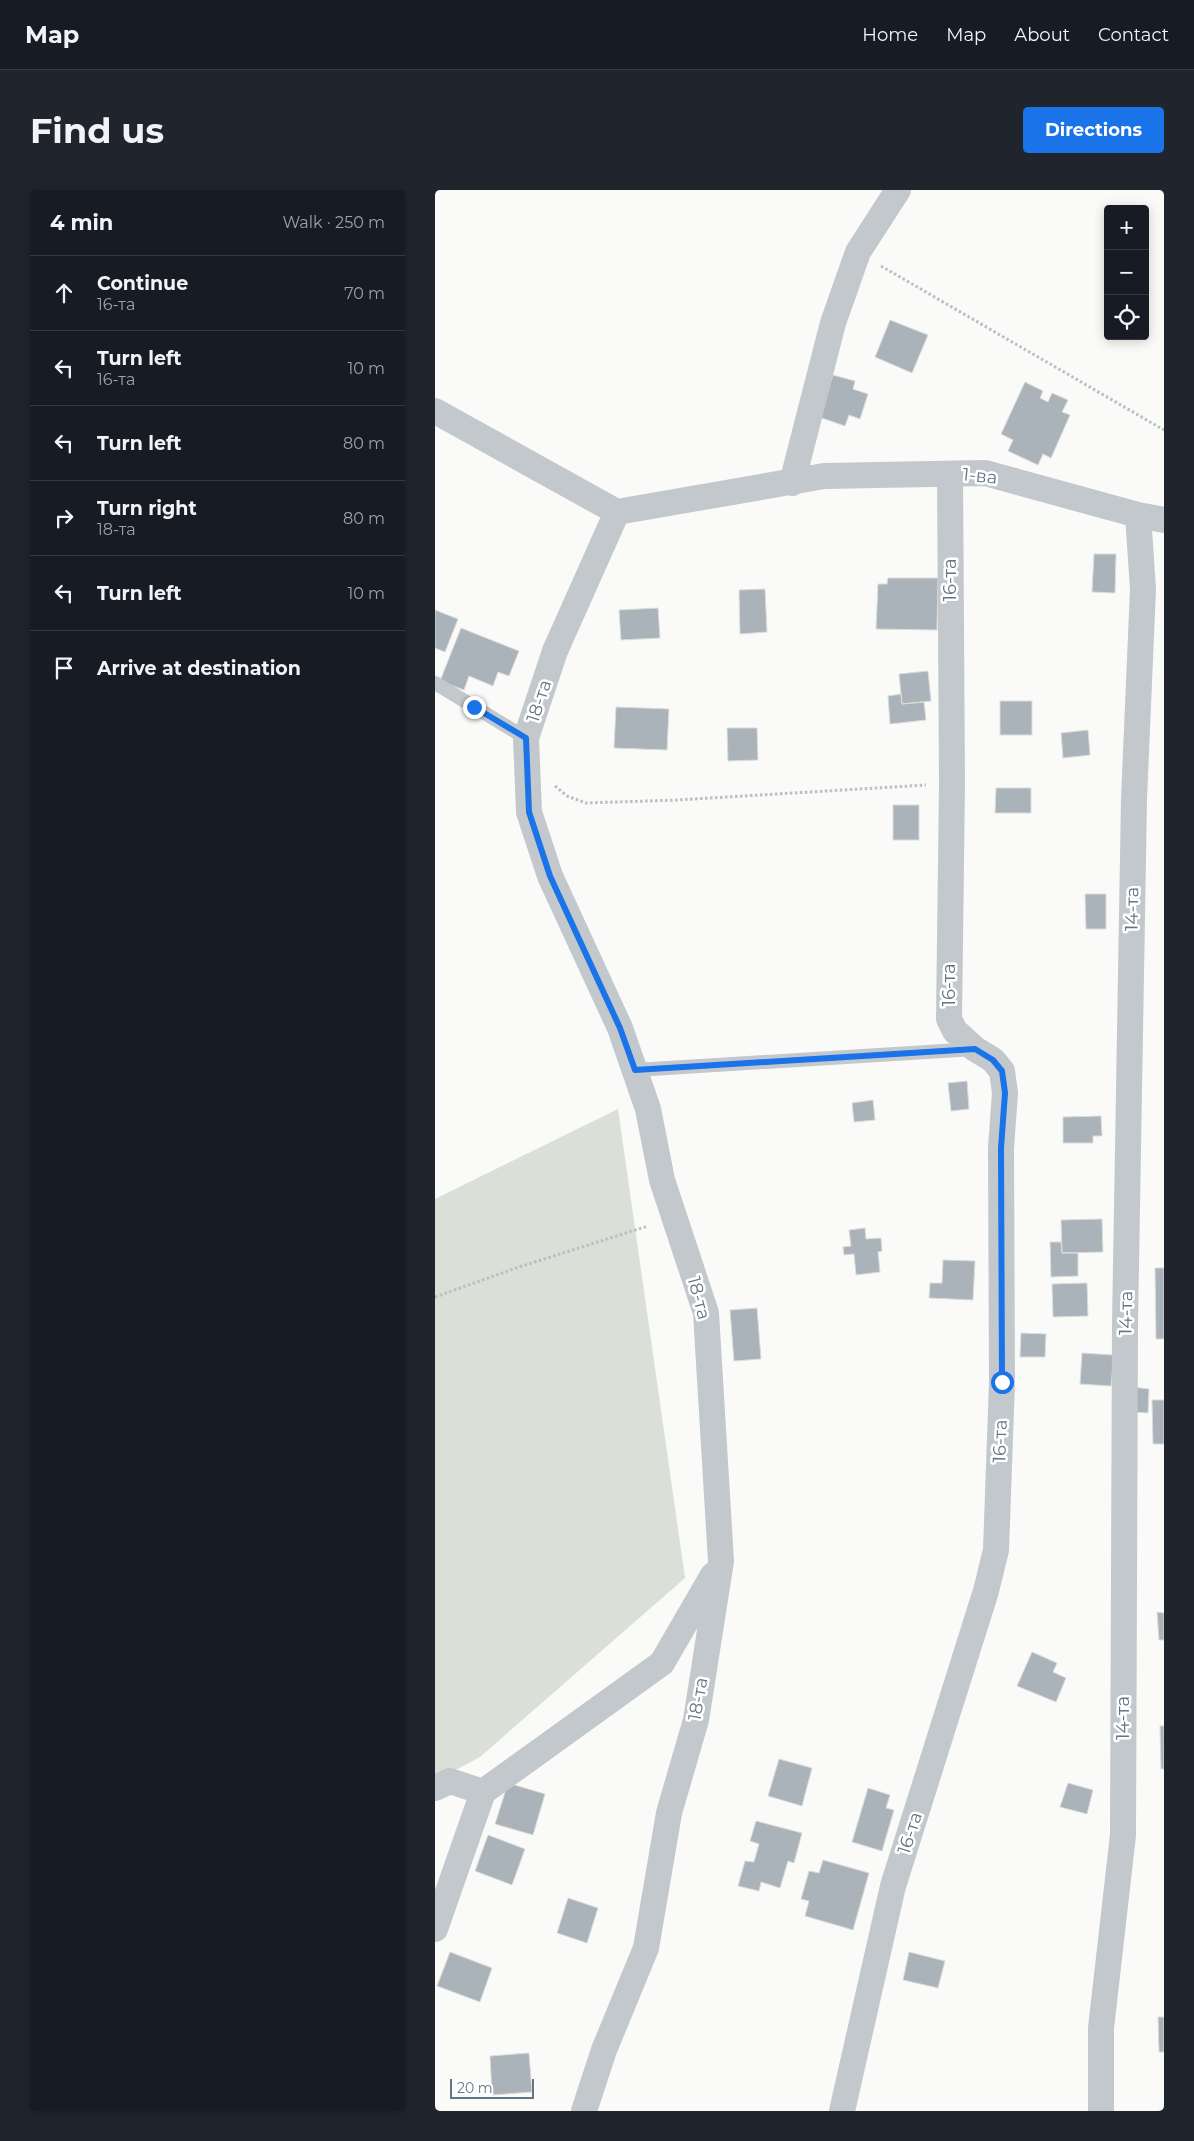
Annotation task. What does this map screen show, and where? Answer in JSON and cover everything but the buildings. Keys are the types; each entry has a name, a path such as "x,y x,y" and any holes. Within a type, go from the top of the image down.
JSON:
{"street":[{"path":"792,483 833,323 858,252 898,190"},
{"path":"435,410 617,512"},
{"name":"1-ва","path":"617,512 824,476 985,473 1138,515 1164,520"},
{"name":"16-та","path":"843,2111 893,1886 987,1591 995,1550 1002,1382 1001,1148 1005,1093 1002,1071 993,1060 975,1049 955,1031 949,1019 952,784 950,474"},
{"name":"18-та","path":"584,2111 604,2050 646,1948 669,1813 696,1720 721,1561 706,1313 662,1180 648,1109 635,1070 620,1028 550,876 529,812 527,750 555,651 617,512"},
{"name":"14-та","path":"1101,2111 1101,2028 1123,1835 1125,1334 1133,859 1143,589 1138,515"},
{"path":"435,1929 483,1792 662,1663 721,1561"},
{"path":"435,1788 451,1781 483,1792"}],"lane":[{"path":"435,683 527,750"},
{"path":"635,1070 975,1049"}],"path":[{"path":"858,252 1164,430"},
{"path":"527,750 567,796 586,803 677,800 952,784"},
{"path":"435,1297 516,1268 610,1240 674,1216"}],"shaded area":[{"path":"618,1109 685,1578 480,1757 435,1781 435,1199"}],"route":[{"path":"474,707 526,738 529,812 550,876 620,1028 635,1070 975,1049 993,1060 1002,1071 1005,1093 1001,1148 1002,1382"}]}
